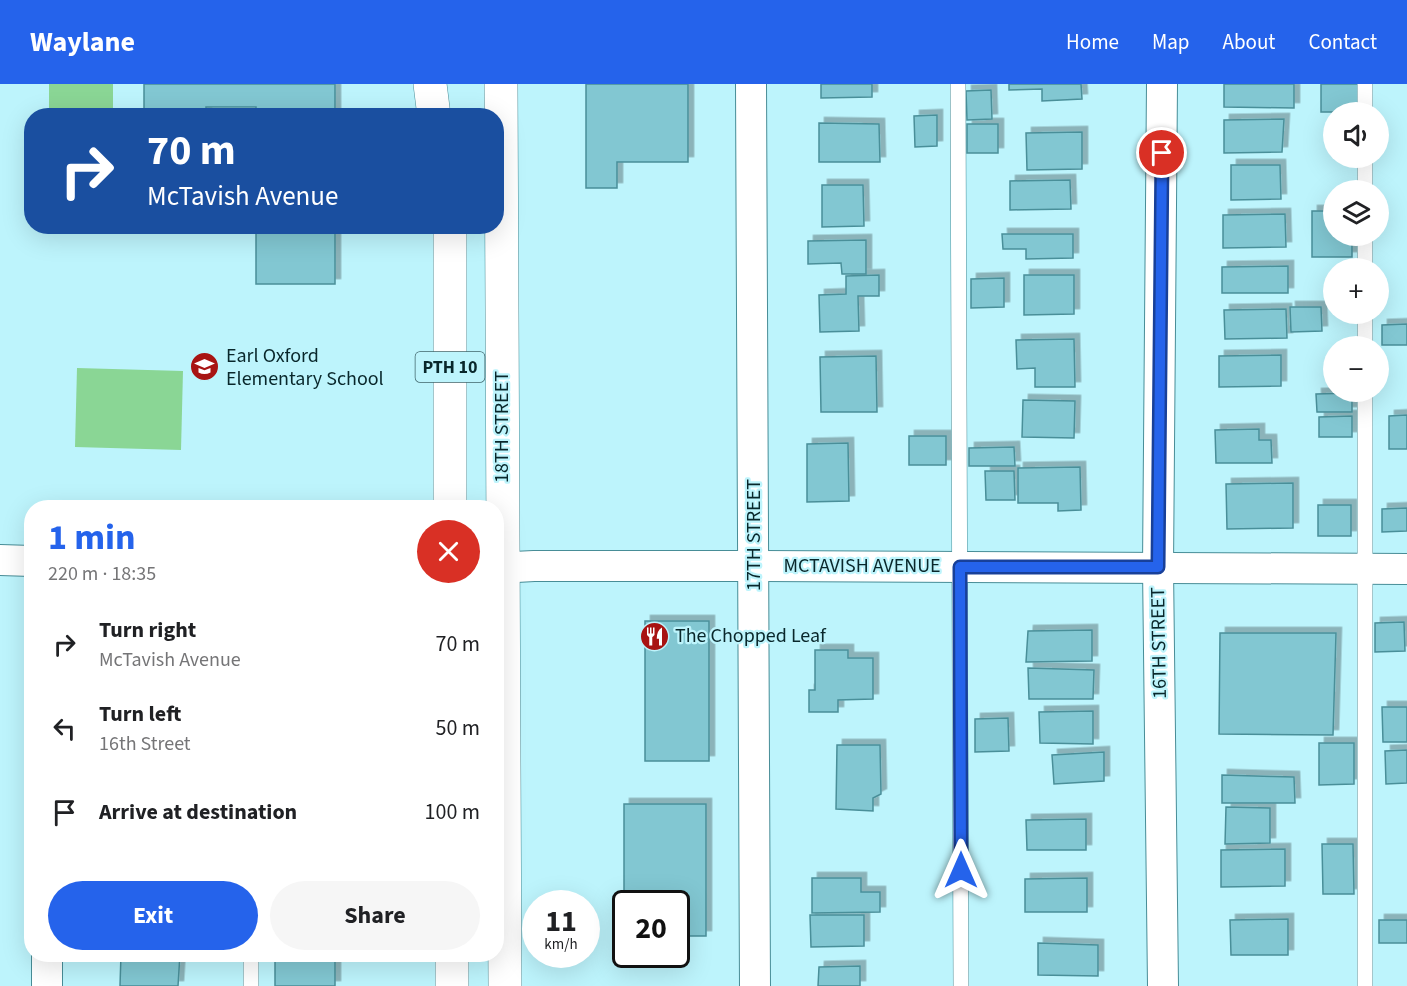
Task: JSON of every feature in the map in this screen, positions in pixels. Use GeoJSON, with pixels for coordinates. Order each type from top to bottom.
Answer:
{"type":"FeatureCollection","features":[{"type":"Feature","properties":{"kind":"main road"},"geometry":{"type":"LineString","coordinates":[[430,84],[433,108]]}},
{"type":"Feature","properties":{"kind":"main road"},"geometry":{"type":"LineString","coordinates":[[450,84],[450,108]]}},
{"type":"Feature","properties":{"kind":"main road","name":"18TH STREET"},"geometry":{"type":"LineString","coordinates":[[501,84],[501,108]]}},
{"type":"Feature","properties":{"kind":"main road"},"geometry":{"type":"LineString","coordinates":[[504,154],[519,84]]}},
{"type":"Feature","properties":{"kind":"main road","name":"PTH 10"},"geometry":{"type":"LineString","coordinates":[[450,234],[450,500]]}},
{"type":"Feature","properties":{"kind":"main road","name":"18TH STREET"},"geometry":{"type":"LineString","coordinates":[[500,500],[501,234]]}},
{"type":"Feature","properties":{"kind":"main road","name":"18TH STREET"},"geometry":{"type":"LineString","coordinates":[[504,902],[505,986]]}},
{"type":"Feature","properties":{"kind":"main road"},"geometry":{"type":"LineString","coordinates":[[452,962],[452,986]]}},
{"type":"Feature","properties":{"kind":"street","name":"17TH STREET"},"geometry":{"type":"LineString","coordinates":[[751,84],[755,986]]}},
{"type":"Feature","properties":{"kind":"street","name":"16TH STREET"},"geometry":{"type":"LineString","coordinates":[[1162,84],[1158,567],[1162,986]]}},
{"type":"Feature","properties":{"kind":"street"},"geometry":{"type":"LineString","coordinates":[[0,560],[24,561]]}},
{"type":"Feature","properties":{"kind":"street","name":"MCTAVISH AVENUE"},"geometry":{"type":"LineString","coordinates":[[504,568],[754,566],[1407,569]]}},
{"type":"Feature","properties":{"kind":"street"},"geometry":{"type":"LineString","coordinates":[[47,962],[47,986]]}},
{"type":"Feature","properties":{"kind":"lane"},"geometry":{"type":"LineString","coordinates":[[958,84],[961,986]]}},
{"type":"Feature","properties":{"kind":"lane"},"geometry":{"type":"LineString","coordinates":[[1365,84],[1365,102]]}},
{"type":"Feature","properties":{"kind":"lane"},"geometry":{"type":"LineString","coordinates":[[1365,402],[1365,986]]}},
{"type":"Feature","properties":{"kind":"lane"},"geometry":{"type":"LineString","coordinates":[[251,962],[251,986]]}},
{"type":"Feature","properties":{"kind":"green space"},"geometry":{"type":"Polygon","coordinates":[[[49,84],[113,84],[113,108],[49,108],[49,84]]]}},
{"type":"Feature","properties":{"kind":"green space"},"geometry":{"type":"Polygon","coordinates":[[[77,368],[183,371],[181,450],[75,447],[77,368]]]}},
{"type":"Feature","properties":{"kind":"building"},"geometry":{"type":"Polygon","coordinates":[[[144,84],[335,84],[335,108],[144,108],[144,84]]]}},
{"type":"Feature","properties":{"kind":"building"},"geometry":{"type":"Polygon","coordinates":[[[586,84],[688,84],[688,162],[617,162],[617,188],[586,188],[586,84]]]}},
{"type":"Feature","properties":{"kind":"building"},"geometry":{"type":"Polygon","coordinates":[[[821,84],[872,84],[872,97],[821,98],[821,84]]]}},
{"type":"Feature","properties":{"kind":"building"},"geometry":{"type":"Polygon","coordinates":[[[1009,84],[1081,84],[1082,99],[1042,101],[1042,89],[1009,90],[1009,84]]]}},
{"type":"Feature","properties":{"kind":"building"},"geometry":{"type":"Polygon","coordinates":[[[1224,84],[1294,84],[1294,108],[1224,107],[1224,84]]]}},
{"type":"Feature","properties":{"kind":"building"},"geometry":{"type":"Polygon","coordinates":[[[1321,84],[1358,84],[1358,102],[1323,102],[1323,112],[1321,112],[1321,84]]]}},
{"type":"Feature","properties":{"kind":"building"},"geometry":{"type":"Polygon","coordinates":[[[991,90],[992,119],[967,120],[966,91],[991,90]]]}},
{"type":"Feature","properties":{"kind":"building"},"geometry":{"type":"Polygon","coordinates":[[[937,115],[937,146],[915,147],[914,116],[937,115]]]}},
{"type":"Feature","properties":{"kind":"building"},"geometry":{"type":"Polygon","coordinates":[[[1284,119],[1282,152],[1224,153],[1224,120],[1284,119]]]}},
{"type":"Feature","properties":{"kind":"building"},"geometry":{"type":"Polygon","coordinates":[[[819,123],[879,124],[880,162],[819,162],[819,123]]]}},
{"type":"Feature","properties":{"kind":"building"},"geometry":{"type":"Polygon","coordinates":[[[967,124],[998,124],[998,153],[967,153],[967,124]]]}},
{"type":"Feature","properties":{"kind":"building"},"geometry":{"type":"Polygon","coordinates":[[[1082,132],[1082,169],[1027,170],[1026,133],[1082,132]]]}},
{"type":"Feature","properties":{"kind":"building"},"geometry":{"type":"Polygon","coordinates":[[[1231,165],[1280,165],[1281,199],[1231,200],[1231,165]]]}},
{"type":"Feature","properties":{"kind":"building"},"geometry":{"type":"Polygon","coordinates":[[[1070,180],[1071,209],[1010,210],[1010,181],[1070,180]]]}},
{"type":"Feature","properties":{"kind":"building"},"geometry":{"type":"Polygon","coordinates":[[[822,185],[863,185],[864,226],[822,227],[822,185]]]}},
{"type":"Feature","properties":{"kind":"building"},"geometry":{"type":"Polygon","coordinates":[[[1312,211],[1323,211],[1323,246],[1352,246],[1352,257],[1312,257],[1312,211]]]}},
{"type":"Feature","properties":{"kind":"building"},"geometry":{"type":"Polygon","coordinates":[[[1285,214],[1286,247],[1223,248],[1223,215],[1285,214]]]}},
{"type":"Feature","properties":{"kind":"building"},"geometry":{"type":"Polygon","coordinates":[[[256,234],[335,234],[335,284],[256,284],[256,234]]]}},
{"type":"Feature","properties":{"kind":"building"},"geometry":{"type":"Polygon","coordinates":[[[1002,234],[1073,234],[1073,258],[1026,259],[1026,249],[1003,249],[1002,234]]]}},
{"type":"Feature","properties":{"kind":"building"},"geometry":{"type":"Polygon","coordinates":[[[866,240],[866,274],[842,274],[841,263],[808,264],[808,241],[866,240]]]}},
{"type":"Feature","properties":{"kind":"building"},"geometry":{"type":"Polygon","coordinates":[[[1288,266],[1288,293],[1222,293],[1222,267],[1288,266]]]}},
{"type":"Feature","properties":{"kind":"building"},"geometry":{"type":"Polygon","coordinates":[[[879,275],[879,296],[858,296],[859,331],[820,332],[819,295],[846,294],[846,276],[879,275]]]}},
{"type":"Feature","properties":{"kind":"building"},"geometry":{"type":"Polygon","coordinates":[[[1024,275],[1074,275],[1074,314],[1024,315],[1024,275]]]}},
{"type":"Feature","properties":{"kind":"building"},"geometry":{"type":"Polygon","coordinates":[[[1004,278],[1004,307],[971,308],[971,279],[1004,278]]]}},
{"type":"Feature","properties":{"kind":"building"},"geometry":{"type":"Polygon","coordinates":[[[1290,307],[1321,307],[1322,331],[1291,332],[1290,307]]]}},
{"type":"Feature","properties":{"kind":"building"},"geometry":{"type":"Polygon","coordinates":[[[1286,309],[1287,338],[1225,339],[1224,310],[1286,309]]]}},
{"type":"Feature","properties":{"kind":"building"},"geometry":{"type":"Polygon","coordinates":[[[1407,324],[1407,345],[1389,345],[1389,336],[1382,336],[1382,325],[1407,324]]]}},
{"type":"Feature","properties":{"kind":"building"},"geometry":{"type":"Polygon","coordinates":[[[1074,339],[1075,387],[1035,387],[1035,368],[1017,369],[1016,340],[1074,339]]]}},
{"type":"Feature","properties":{"kind":"building"},"geometry":{"type":"Polygon","coordinates":[[[1281,355],[1281,386],[1219,387],[1219,356],[1281,355]]]}},
{"type":"Feature","properties":{"kind":"building"},"geometry":{"type":"Polygon","coordinates":[[[876,356],[877,412],[821,412],[820,357],[876,356]]]}},
{"type":"Feature","properties":{"kind":"building"},"geometry":{"type":"Polygon","coordinates":[[[1316,394],[1323,394],[1323,402],[1352,402],[1352,412],[1317,412],[1316,394]]]}},
{"type":"Feature","properties":{"kind":"building"},"geometry":{"type":"Polygon","coordinates":[[[1023,400],[1075,401],[1074,438],[1022,437],[1023,400]]]}},
{"type":"Feature","properties":{"kind":"building"},"geometry":{"type":"Polygon","coordinates":[[[1407,415],[1407,449],[1389,449],[1389,416],[1407,415]]]}},
{"type":"Feature","properties":{"kind":"building"},"geometry":{"type":"Polygon","coordinates":[[[1352,416],[1352,437],[1319,437],[1319,417],[1352,416]]]}},
{"type":"Feature","properties":{"kind":"building"},"geometry":{"type":"Polygon","coordinates":[[[1259,429],[1259,440],[1271,440],[1272,463],[1216,463],[1215,430],[1259,429]]]}},
{"type":"Feature","properties":{"kind":"building"},"geometry":{"type":"Polygon","coordinates":[[[909,436],[946,436],[946,465],[909,465],[909,436]]]}},
{"type":"Feature","properties":{"kind":"building"},"geometry":{"type":"Polygon","coordinates":[[[848,443],[849,501],[807,502],[807,444],[848,443]]]}},
{"type":"Feature","properties":{"kind":"building"},"geometry":{"type":"Polygon","coordinates":[[[1014,447],[1015,466],[969,466],[969,448],[1014,447]]]}},
{"type":"Feature","properties":{"kind":"building"},"geometry":{"type":"Polygon","coordinates":[[[1080,467],[1081,510],[1058,511],[1058,503],[1018,503],[1018,468],[1080,467]]]}},
{"type":"Feature","properties":{"kind":"building"},"geometry":{"type":"Polygon","coordinates":[[[985,471],[1014,471],[1015,500],[986,500],[985,471]]]}},
{"type":"Feature","properties":{"kind":"building"},"geometry":{"type":"Polygon","coordinates":[[[1293,483],[1293,528],[1227,529],[1226,484],[1293,483]]]}},
{"type":"Feature","properties":{"kind":"building"},"geometry":{"type":"Polygon","coordinates":[[[1318,505],[1351,505],[1351,536],[1318,536],[1318,505]]]}},
{"type":"Feature","properties":{"kind":"building"},"geometry":{"type":"Polygon","coordinates":[[[1407,508],[1407,531],[1382,532],[1382,509],[1407,508]]]}},
{"type":"Feature","properties":{"kind":"building"},"geometry":{"type":"Polygon","coordinates":[[[645,621],[709,621],[709,761],[645,761],[645,621]]]}},
{"type":"Feature","properties":{"kind":"building"},"geometry":{"type":"Polygon","coordinates":[[[1404,622],[1405,651],[1375,652],[1375,623],[1404,622]]]}},
{"type":"Feature","properties":{"kind":"building"},"geometry":{"type":"Polygon","coordinates":[[[1092,630],[1092,661],[1026,662],[1028,631],[1092,630]]]}},
{"type":"Feature","properties":{"kind":"building"},"geometry":{"type":"Polygon","coordinates":[[[1220,633],[1336,633],[1333,735],[1219,734],[1220,633]]]}},
{"type":"Feature","properties":{"kind":"building"},"geometry":{"type":"Polygon","coordinates":[[[815,650],[848,650],[848,658],[873,658],[873,699],[838,700],[838,712],[809,712],[809,690],[815,690],[815,650]]]}},
{"type":"Feature","properties":{"kind":"building"},"geometry":{"type":"Polygon","coordinates":[[[1028,668],[1094,670],[1093,699],[1029,699],[1028,668]]]}},
{"type":"Feature","properties":{"kind":"building"},"geometry":{"type":"Polygon","coordinates":[[[1382,707],[1407,707],[1407,742],[1383,742],[1382,707]]]}},
{"type":"Feature","properties":{"kind":"building"},"geometry":{"type":"Polygon","coordinates":[[[1093,711],[1093,744],[1040,743],[1039,712],[1093,711]]]}},
{"type":"Feature","properties":{"kind":"building"},"geometry":{"type":"Polygon","coordinates":[[[1008,718],[1009,751],[975,752],[975,719],[1008,718]]]}},
{"type":"Feature","properties":{"kind":"building"},"geometry":{"type":"Polygon","coordinates":[[[1319,743],[1354,743],[1354,784],[1319,785],[1319,743]]]}},
{"type":"Feature","properties":{"kind":"building"},"geometry":{"type":"Polygon","coordinates":[[[837,745],[880,745],[881,794],[873,798],[873,811],[836,809],[837,745]]]}},
{"type":"Feature","properties":{"kind":"building"},"geometry":{"type":"Polygon","coordinates":[[[1407,750],[1407,783],[1386,784],[1385,751],[1407,750]]]}},
{"type":"Feature","properties":{"kind":"building"},"geometry":{"type":"Polygon","coordinates":[[[1104,752],[1104,781],[1054,784],[1052,755],[1104,752]]]}},
{"type":"Feature","properties":{"kind":"building"},"geometry":{"type":"Polygon","coordinates":[[[1222,775],[1294,777],[1295,803],[1222,803],[1222,775]]]}},
{"type":"Feature","properties":{"kind":"building"},"geometry":{"type":"Polygon","coordinates":[[[624,804],[706,804],[706,936],[690,936],[690,890],[624,890],[624,804]]]}},
{"type":"Feature","properties":{"kind":"building"},"geometry":{"type":"Polygon","coordinates":[[[1226,807],[1270,808],[1270,843],[1225,844],[1226,807]]]}},
{"type":"Feature","properties":{"kind":"building"},"geometry":{"type":"Polygon","coordinates":[[[1086,819],[1086,850],[1027,850],[1026,820],[1086,819]]]}},
{"type":"Feature","properties":{"kind":"building"},"geometry":{"type":"Polygon","coordinates":[[[1322,844],[1353,844],[1354,894],[1323,894],[1322,844]]]}},
{"type":"Feature","properties":{"kind":"building"},"geometry":{"type":"Polygon","coordinates":[[[1285,849],[1285,886],[1221,887],[1221,850],[1285,849]]]}},
{"type":"Feature","properties":{"kind":"building"},"geometry":{"type":"Polygon","coordinates":[[[812,878],[861,878],[861,892],[880,892],[880,912],[812,913],[812,878]]]}},
{"type":"Feature","properties":{"kind":"building"},"geometry":{"type":"Polygon","coordinates":[[[1087,878],[1087,912],[1025,912],[1025,879],[1087,878]]]}},
{"type":"Feature","properties":{"kind":"building"},"geometry":{"type":"Polygon","coordinates":[[[810,915],[864,915],[864,946],[811,947],[810,915]]]}},
{"type":"Feature","properties":{"kind":"building"},"geometry":{"type":"Polygon","coordinates":[[[1288,919],[1288,955],[1231,955],[1230,920],[1288,919]]]}},
{"type":"Feature","properties":{"kind":"building"},"geometry":{"type":"Polygon","coordinates":[[[1379,920],[1407,920],[1407,943],[1379,943],[1379,920]]]}},
{"type":"Feature","properties":{"kind":"building"},"geometry":{"type":"Polygon","coordinates":[[[1038,943],[1098,945],[1098,976],[1038,975],[1038,943]]]}},
{"type":"Feature","properties":{"kind":"building"},"geometry":{"type":"Polygon","coordinates":[[[121,962],[180,962],[178,986],[120,986],[121,962]]]}},
{"type":"Feature","properties":{"kind":"building"},"geometry":{"type":"Polygon","coordinates":[[[275,962],[335,962],[335,986],[275,986],[275,962]]]}},
{"type":"Feature","properties":{"kind":"building"},"geometry":{"type":"Polygon","coordinates":[[[860,966],[860,986],[818,986],[819,967],[860,966]]]}},
{"type":"Feature","properties":{"kind":"place","name":"Earl Oxford Elementary School"},"geometry":{"type":"Point","coordinates":[205,367]}},
{"type":"Feature","properties":{"kind":"place","name":"The Chopped Leaf"},"geometry":{"type":"Point","coordinates":[654,636]}},
{"type":"Feature","properties":{"kind":"route"},"geometry":{"type":"LineString","coordinates":[[961,870],[960,567],[1158,567],[1162,153]]}}]}
